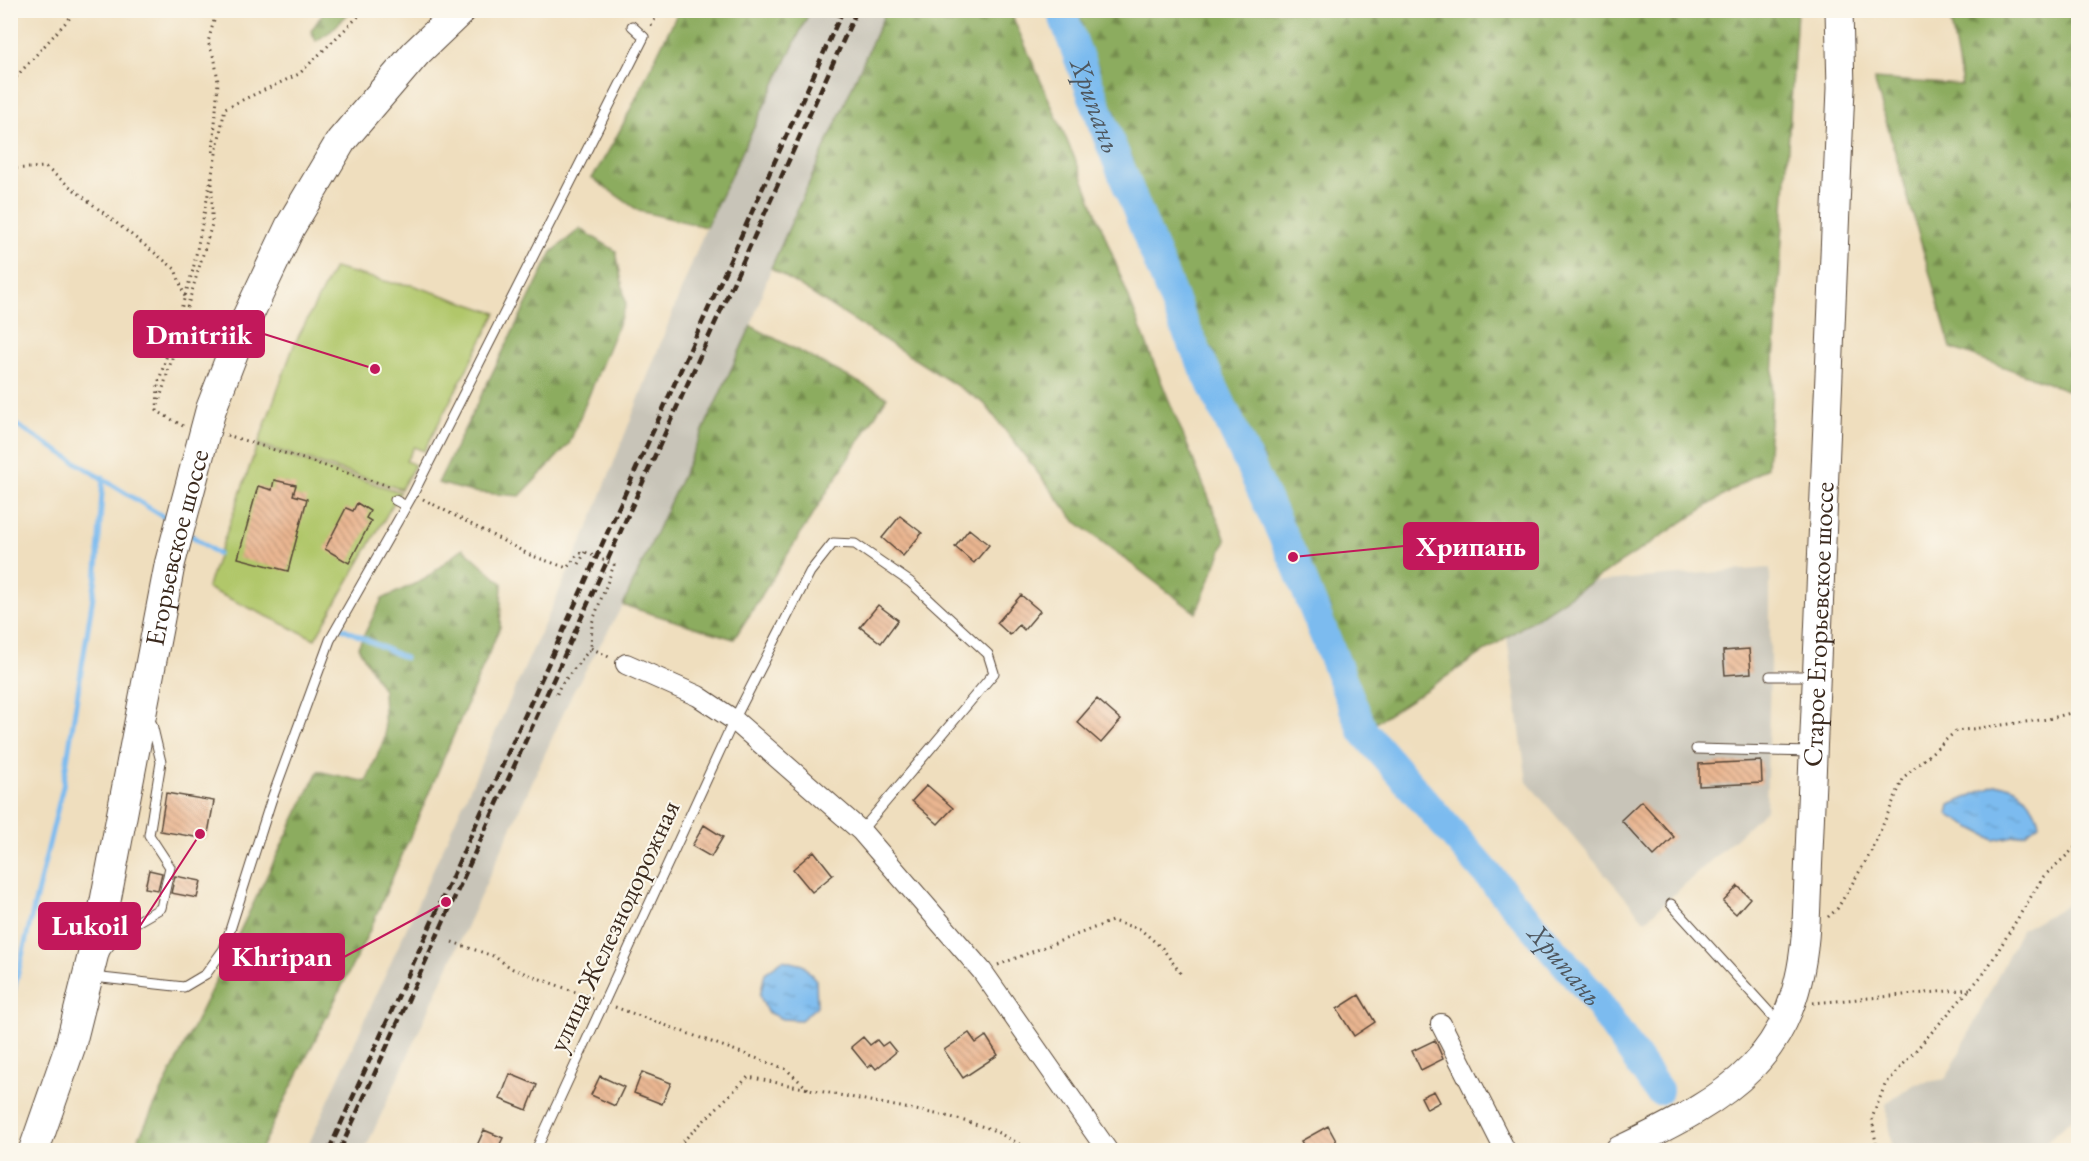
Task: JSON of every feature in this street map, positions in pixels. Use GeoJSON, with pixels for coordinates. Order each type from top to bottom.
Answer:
{"type":"FeatureCollection","features":[{"type":"Feature","properties":{"kind":"main road","name":"Егорьевское шоссе"},"geometry":{"type":"LineString","coordinates":[[87,977],[102,919],[170,563],[211,409],[244,324],[285,237],[341,141],[416,53],[461,10]]}},
{"type":"Feature","properties":{"kind":"main road","name":"Старое Егорьевское шоссе"},"geometry":{"type":"LineString","coordinates":[[1619,1150],[1671,1126],[1729,1090],[1766,1054],[1788,1016],[1806,924],[1841,88],[1839,10]]}},
{"type":"Feature","properties":{"kind":"main road"},"geometry":{"type":"LineString","coordinates":[[33,1150],[70,1047]]}},
{"type":"Feature","properties":{"kind":"street"},"geometry":{"type":"LineString","coordinates":[[626,664],[698,696],[734,720],[861,831],[982,971],[1107,1150]]}},
{"type":"Feature","properties":{"kind":"street"},"geometry":{"type":"LineString","coordinates":[[1441,1024],[1505,1150]]}},
{"type":"Feature","properties":{"kind":"lane"},"geometry":{"type":"LineString","coordinates":[[87,977],[184,987],[206,974],[224,948],[271,801],[330,640],[413,494],[644,37],[632,26]]}},
{"type":"Feature","properties":{"kind":"lane"},"geometry":{"type":"LineString","coordinates":[[395,500],[406,506]]}},
{"type":"Feature","properties":{"kind":"lane","name":"улица Железнодорожная"},"geometry":{"type":"LineString","coordinates":[[536,1150],[734,720],[810,572],[833,543],[855,544],[910,582],[988,654],[994,673],[861,831]]}},
{"type":"Feature","properties":{"kind":"lane"},"geometry":{"type":"LineString","coordinates":[[70,1047],[87,977],[121,931],[161,908],[170,867],[149,835],[161,762],[152,732],[151,656]]}},
{"type":"Feature","properties":{"kind":"lane"},"geometry":{"type":"LineString","coordinates":[[1770,676],[1817,676]]}},
{"type":"Feature","properties":{"kind":"lane"},"geometry":{"type":"LineString","coordinates":[[1696,749],[1814,752]]}},
{"type":"Feature","properties":{"kind":"lane"},"geometry":{"type":"LineString","coordinates":[[1671,904],[1788,1016]]}},
{"type":"Feature","properties":{"kind":"path"},"geometry":{"type":"LineString","coordinates":[[10,77],[16,77],[77,10]]}},
{"type":"Feature","properties":{"kind":"path"},"geometry":{"type":"LineString","coordinates":[[157,411],[213,224],[211,171],[218,90],[215,61],[208,42],[217,10]]}},
{"type":"Feature","properties":{"kind":"path"},"geometry":{"type":"LineString","coordinates":[[157,411],[158,384],[194,270],[211,171],[225,108],[298,74],[365,10]]}},
{"type":"Feature","properties":{"kind":"path"},"geometry":{"type":"LineString","coordinates":[[644,37],[660,10]]}},
{"type":"Feature","properties":{"kind":"path"},"geometry":{"type":"LineString","coordinates":[[10,170],[45,167],[175,269],[185,299]]}},
{"type":"Feature","properties":{"kind":"path"},"geometry":{"type":"LineString","coordinates":[[157,411],[183,426]]}},
{"type":"Feature","properties":{"kind":"path"},"geometry":{"type":"LineString","coordinates":[[225,434],[413,494]]}},
{"type":"Feature","properties":{"kind":"path"},"geometry":{"type":"LineString","coordinates":[[430,502],[530,555],[567,568],[578,554],[585,552],[614,565],[592,623],[591,648],[560,686],[556,696]]}},
{"type":"Feature","properties":{"kind":"path"},"geometry":{"type":"LineString","coordinates":[[579,564],[585,552]]}},
{"type":"Feature","properties":{"kind":"path"},"geometry":{"type":"LineString","coordinates":[[1806,924],[1830,916],[1838,909],[1870,854],[1904,777],[1956,731],[2048,719],[2079,711]]}},
{"type":"Feature","properties":{"kind":"path"},"geometry":{"type":"LineString","coordinates":[[1877,1150],[1872,1118],[1885,1085],[1985,972],[2043,877],[2079,845]]}},
{"type":"Feature","properties":{"kind":"path"},"geometry":{"type":"LineString","coordinates":[[982,971],[1112,921],[1140,929],[1162,948],[1182,975]]}},
{"type":"Feature","properties":{"kind":"path"},"geometry":{"type":"LineString","coordinates":[[452,942],[493,956],[513,969],[786,1068],[809,1089]]}},
{"type":"Feature","properties":{"kind":"path"},"geometry":{"type":"LineString","coordinates":[[1788,1016],[1971,989]]}},
{"type":"Feature","properties":{"kind":"path"},"geometry":{"type":"LineString","coordinates":[[674,1150],[748,1077],[951,1117],[991,1129],[1030,1150]]}},
{"type":"Feature","properties":{"kind":"shaded area"},"geometry":{"type":"Polygon","coordinates":[[[810,11],[886,11],[771,268],[751,326],[623,605],[573,692],[365,1150],[306,1150],[591,521],[706,227],[810,11]]]}},
{"type":"Feature","properties":{"kind":"shaded area"},"geometry":{"type":"Polygon","coordinates":[[[1770,568],[1766,810],[1645,921],[1527,782],[1507,637],[1591,582],[1770,568]]]}},
{"type":"Feature","properties":{"kind":"shaded area"},"geometry":{"type":"Polygon","coordinates":[[[2078,899],[2078,1077],[2076,1080],[2078,1083],[2078,1112],[2043,1145],[2049,1150],[1892,1150],[1886,1104],[1915,1084],[1946,1079],[2021,930],[2078,899]]]}},
{"type":"Feature","properties":{"kind":"green space"},"geometry":{"type":"Polygon","coordinates":[[[325,10],[351,11],[331,31],[316,41],[311,31],[325,10]]]}},
{"type":"Feature","properties":{"kind":"green space"},"geometry":{"type":"Polygon","coordinates":[[[679,11],[810,11],[706,227],[639,211],[592,178],[627,116],[679,11]]]}},
{"type":"Feature","properties":{"kind":"green space"},"geometry":{"type":"Polygon","coordinates":[[[886,11],[1010,11],[1079,168],[1157,371],[1226,540],[1196,613],[1075,521],[984,403],[771,268],[886,11]]]}},
{"type":"Feature","properties":{"kind":"green space"},"geometry":{"type":"Polygon","coordinates":[[[1061,11],[1797,11],[1767,467],[1363,731],[1293,557],[1183,323],[1111,145],[1061,11]]]}},
{"type":"Feature","properties":{"kind":"green space"},"geometry":{"type":"Polygon","coordinates":[[[1949,11],[2078,11],[2078,308],[2076,310],[2078,385],[2073,392],[1951,348],[1874,79],[1962,85],[1949,11]]]}},
{"type":"Feature","properties":{"kind":"green space"},"geometry":{"type":"Polygon","coordinates":[[[580,229],[616,251],[626,305],[569,444],[520,496],[472,492],[438,483],[552,252],[580,229]]]}},
{"type":"Feature","properties":{"kind":"green space"},"geometry":{"type":"Polygon","coordinates":[[[334,268],[392,283],[412,285],[496,313],[424,451],[414,447],[406,461],[415,465],[401,489],[258,444],[294,345],[334,268]]]}},
{"type":"Feature","properties":{"kind":"green space"},"geometry":{"type":"Polygon","coordinates":[[[751,326],[887,397],[734,639],[623,605],[751,326]]]}},
{"type":"Feature","properties":{"kind":"green space"},"geometry":{"type":"Polygon","coordinates":[[[257,446],[400,492],[315,639],[207,588],[257,446]]]}},
{"type":"Feature","properties":{"kind":"green space"},"geometry":{"type":"Polygon","coordinates":[[[463,548],[502,583],[500,627],[370,930],[260,1150],[133,1150],[318,771],[366,782],[385,737],[383,690],[358,647],[382,599],[425,579],[463,548]]]}},
{"type":"Feature","properties":{"kind":"water"},"geometry":{"type":"Polygon","coordinates":[[[1995,785],[2008,785],[2025,796],[2033,807],[2039,824],[2025,834],[1994,840],[1948,814],[1950,805],[1995,785]]]}},
{"type":"Feature","properties":{"kind":"water"},"geometry":{"type":"Polygon","coordinates":[[[783,960],[803,965],[816,980],[817,1006],[801,1020],[782,1019],[767,1012],[760,996],[765,973],[783,960]]]}},
{"type":"Feature","properties":{"kind":"building"},"geometry":{"type":"Polygon","coordinates":[[[274,480],[296,485],[293,495],[307,499],[288,571],[238,558],[258,486],[272,490],[274,480]]]}},
{"type":"Feature","properties":{"kind":"building"},"geometry":{"type":"Polygon","coordinates":[[[357,503],[370,511],[366,518],[371,521],[349,563],[325,549],[346,508],[353,511],[357,503]]]}},
{"type":"Feature","properties":{"kind":"building"},"geometry":{"type":"Polygon","coordinates":[[[900,516],[922,533],[903,556],[882,538],[900,516]]]}},
{"type":"Feature","properties":{"kind":"building"},"geometry":{"type":"Polygon","coordinates":[[[969,529],[989,545],[974,563],[955,547],[969,529]]]}},
{"type":"Feature","properties":{"kind":"building"},"geometry":{"type":"Polygon","coordinates":[[[1021,595],[1040,611],[1024,630],[1019,625],[1010,635],[997,623],[1021,595]]]}},
{"type":"Feature","properties":{"kind":"building"},"geometry":{"type":"Polygon","coordinates":[[[878,605],[898,620],[881,643],[860,627],[878,605]]]}},
{"type":"Feature","properties":{"kind":"building"},"geometry":{"type":"Polygon","coordinates":[[[1749,649],[1751,673],[1725,675],[1723,651],[1749,649]]]}},
{"type":"Feature","properties":{"kind":"building"},"geometry":{"type":"Polygon","coordinates":[[[1097,699],[1121,720],[1101,743],[1077,722],[1097,699]]]}},
{"type":"Feature","properties":{"kind":"building"},"geometry":{"type":"Polygon","coordinates":[[[1761,761],[1762,783],[1699,786],[1699,764],[1761,761]]]}},
{"type":"Feature","properties":{"kind":"building"},"geometry":{"type":"Polygon","coordinates":[[[927,785],[953,808],[938,824],[912,801],[927,785]]]}},
{"type":"Feature","properties":{"kind":"building"},"geometry":{"type":"Polygon","coordinates":[[[166,793],[214,801],[207,839],[160,831],[166,793]]]}},
{"type":"Feature","properties":{"kind":"building"},"geometry":{"type":"Polygon","coordinates":[[[1641,801],[1674,837],[1654,856],[1621,820],[1641,801]]]}},
{"type":"Feature","properties":{"kind":"building"},"geometry":{"type":"Polygon","coordinates":[[[704,825],[723,837],[711,857],[692,846],[704,825]]]}},
{"type":"Feature","properties":{"kind":"building"},"geometry":{"type":"Polygon","coordinates":[[[814,851],[833,875],[812,892],[793,869],[814,851]]]}},
{"type":"Feature","properties":{"kind":"building"},"geometry":{"type":"Polygon","coordinates":[[[149,870],[162,873],[158,890],[145,888],[149,870]]]}},
{"type":"Feature","properties":{"kind":"building"},"geometry":{"type":"Polygon","coordinates":[[[175,876],[201,881],[197,898],[171,893],[175,876]]]}},
{"type":"Feature","properties":{"kind":"building"},"geometry":{"type":"Polygon","coordinates":[[[1738,886],[1750,898],[1736,914],[1723,902],[1738,886]]]}},
{"type":"Feature","properties":{"kind":"building"},"geometry":{"type":"Polygon","coordinates":[[[1359,995],[1375,1022],[1354,1036],[1337,1009],[1359,995]]]}},
{"type":"Feature","properties":{"kind":"building"},"geometry":{"type":"Polygon","coordinates":[[[969,1033],[976,1043],[986,1036],[998,1055],[963,1078],[944,1050],[969,1033]]]}},
{"type":"Feature","properties":{"kind":"building"},"geometry":{"type":"Polygon","coordinates":[[[863,1037],[870,1045],[877,1040],[882,1046],[888,1042],[896,1052],[876,1069],[872,1064],[868,1068],[851,1047],[863,1037]]]}},
{"type":"Feature","properties":{"kind":"building"},"geometry":{"type":"Polygon","coordinates":[[[1435,1040],[1443,1059],[1421,1070],[1412,1051],[1435,1040]]]}},
{"type":"Feature","properties":{"kind":"building"},"geometry":{"type":"Polygon","coordinates":[[[642,1072],[671,1083],[662,1104],[634,1093],[642,1072]]]}},
{"type":"Feature","properties":{"kind":"building"},"geometry":{"type":"Polygon","coordinates":[[[510,1074],[537,1085],[527,1110],[500,1099],[510,1074]]]}},
{"type":"Feature","properties":{"kind":"building"},"geometry":{"type":"Polygon","coordinates":[[[600,1076],[624,1087],[615,1106],[591,1095],[600,1076]]]}},
{"type":"Feature","properties":{"kind":"building"},"geometry":{"type":"Polygon","coordinates":[[[1434,1091],[1440,1102],[1427,1109],[1421,1097],[1434,1091]]]}},
{"type":"Feature","properties":{"kind":"building"},"geometry":{"type":"Polygon","coordinates":[[[1328,1126],[1341,1150],[1306,1150],[1301,1141],[1328,1126]]]}},
{"type":"Feature","properties":{"kind":"building"},"geometry":{"type":"Polygon","coordinates":[[[484,1130],[503,1138],[497,1150],[475,1150],[484,1130]]]}},
{"type":"Feature","properties":{"kind":"waterway","name":"Хрипань"},"geometry":{"type":"LineString","coordinates":[[1061,10],[1111,145],[1183,323],[1293,557],[1363,731],[1590,992],[1658,1090]]}},
{"type":"Feature","properties":{"kind":"waterway"},"geometry":{"type":"LineString","coordinates":[[10,421],[167,519]]}},
{"type":"Feature","properties":{"kind":"waterway"},"geometry":{"type":"LineString","coordinates":[[10,1006],[63,786],[97,571],[103,477]]}},
{"type":"Feature","properties":{"kind":"waterway"},"geometry":{"type":"LineString","coordinates":[[192,536],[218,554]]}},
{"type":"Feature","properties":{"kind":"waterway"},"geometry":{"type":"LineString","coordinates":[[342,628],[405,658]]}},
{"type":"Feature","properties":{"kind":"railway"},"geometry":{"type":"LineString","coordinates":[[329,1150],[843,10]]}},
{"type":"Feature","properties":{"kind":"railway"},"geometry":{"type":"LineString","coordinates":[[340,1150],[857,10]]}},
{"type":"Feature","properties":{"kind":"place","name":"Dmitriik"},"geometry":{"type":"Point","coordinates":[375,369]}},
{"type":"Feature","properties":{"kind":"place","name":"Хрипань"},"geometry":{"type":"Point","coordinates":[1293,557]}},
{"type":"Feature","properties":{"kind":"place","name":"Lukoil"},"geometry":{"type":"Point","coordinates":[200,834]}},
{"type":"Feature","properties":{"kind":"place","name":"Khripan"},"geometry":{"type":"Point","coordinates":[446,902]}}]}
